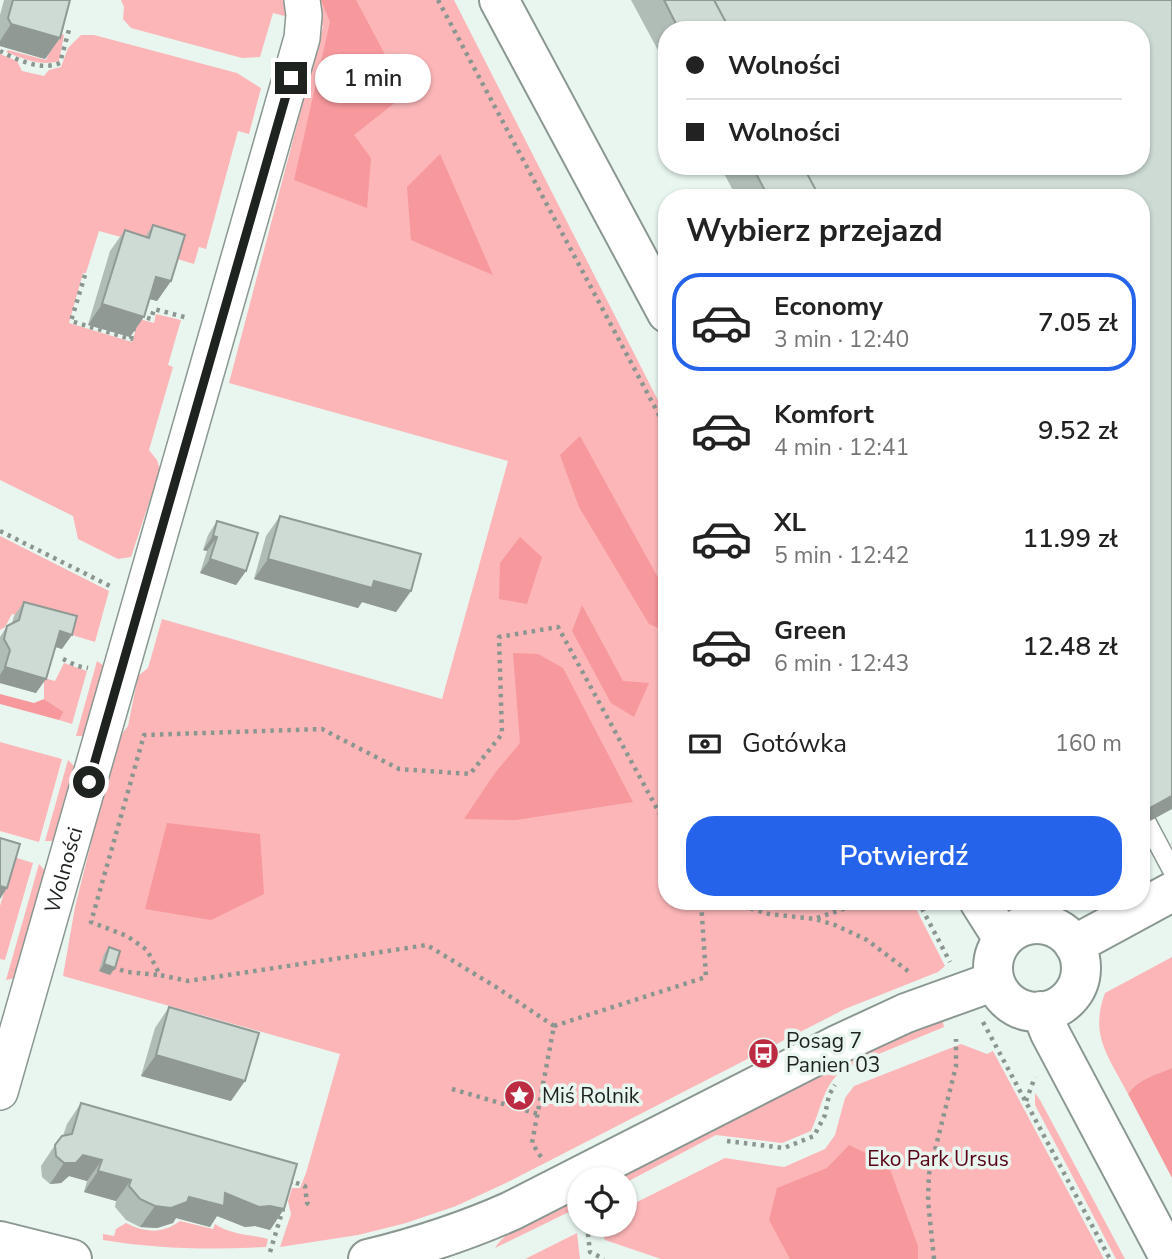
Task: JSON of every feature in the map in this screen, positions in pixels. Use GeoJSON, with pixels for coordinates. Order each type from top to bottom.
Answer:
{"type":"FeatureCollection","features":[{"type":"Feature","properties":{"kind":"street","name":"Wolności"},"geometry":{"type":"LineString","coordinates":[[0,1092],[302,38],[302,0]]}},
{"type":"Feature","properties":{"kind":"street"},"geometry":{"type":"LineString","coordinates":[[499,0],[658,296]]}},
{"type":"Feature","properties":{"kind":"street"},"geometry":{"type":"LineString","coordinates":[[1150,904],[1172,892]]}},
{"type":"Feature","properties":{"kind":"street"},"geometry":{"type":"LineString","coordinates":[[970,910],[1003,939]]}},
{"type":"Feature","properties":{"kind":"street"},"geometry":{"type":"LineString","coordinates":[[1074,945],[1139,910]]}},
{"type":"Feature","properties":{"kind":"street"},"geometry":{"type":"LineString","coordinates":[[1033,924],[1058,929],[1069,937],[1074,945],[1081,961],[1076,989],[1067,1000],[1055,1007],[1041,1011],[1014,1005],[1004,996],[995,981],[994,956],[1003,939],[1021,927],[1033,924]]}},
{"type":"Feature","properties":{"kind":"street"},"geometry":{"type":"LineString","coordinates":[[368,1259],[469,1230],[839,1044],[906,1013],[995,981]]}},
{"type":"Feature","properties":{"kind":"street"},"geometry":{"type":"LineString","coordinates":[[1041,1011],[1050,1033],[1170,1259]]}},
{"type":"Feature","properties":{"kind":"street"},"geometry":{"type":"LineString","coordinates":[[0,1241],[72,1259]]}},
{"type":"Feature","properties":{"kind":"lane"},"geometry":{"type":"LineString","coordinates":[[1150,829],[1172,870]]}},
{"type":"Feature","properties":{"kind":"path"},"geometry":{"type":"LineString","coordinates":[[438,0],[658,413]]}},
{"type":"Feature","properties":{"kind":"path"},"geometry":{"type":"LineString","coordinates":[[0,51],[32,64],[54,66],[60,63],[70,26]]}},
{"type":"Feature","properties":{"kind":"path"},"geometry":{"type":"LineString","coordinates":[[85,275],[71,321],[131,339],[138,315],[151,319],[154,309],[187,318]]}},
{"type":"Feature","properties":{"kind":"path"},"geometry":{"type":"LineString","coordinates":[[0,531],[110,586]]}},
{"type":"Feature","properties":{"kind":"path"},"geometry":{"type":"LineString","coordinates":[[160,975],[146,950],[127,936],[91,922],[144,735],[322,729],[400,769],[470,774],[502,734],[499,637],[558,627],[658,810]]}},
{"type":"Feature","properties":{"kind":"path"},"geometry":{"type":"LineString","coordinates":[[63,659],[88,668]]}},
{"type":"Feature","properties":{"kind":"path"},"geometry":{"type":"LineString","coordinates":[[554,1026],[706,977],[702,910]]}},
{"type":"Feature","properties":{"kind":"path"},"geometry":{"type":"LineString","coordinates":[[756,910],[815,919],[835,925],[867,940],[902,969],[915,976]]}},
{"type":"Feature","properties":{"kind":"path"},"geometry":{"type":"LineString","coordinates":[[815,919],[841,910]]}},
{"type":"Feature","properties":{"kind":"path"},"geometry":{"type":"LineString","coordinates":[[922,910],[951,964]]}},
{"type":"Feature","properties":{"kind":"path"},"geometry":{"type":"LineString","coordinates":[[112,967],[127,972],[188,981],[427,945],[496,986],[554,1026]]}},
{"type":"Feature","properties":{"kind":"path"},"geometry":{"type":"LineString","coordinates":[[980,1016],[1110,1259]]}},
{"type":"Feature","properties":{"kind":"path"},"geometry":{"type":"LineString","coordinates":[[542,1159],[532,1143],[554,1026]]}},
{"type":"Feature","properties":{"kind":"path"},"geometry":{"type":"LineString","coordinates":[[934,1259],[928,1201],[929,1174],[956,1066],[956,1038]]}},
{"type":"Feature","properties":{"kind":"path"},"geometry":{"type":"LineString","coordinates":[[724,1140],[784,1148],[814,1136],[838,1080]]}},
{"type":"Feature","properties":{"kind":"path"},"geometry":{"type":"LineString","coordinates":[[452,1088],[538,1114]]}},
{"type":"Feature","properties":{"kind":"path"},"geometry":{"type":"LineString","coordinates":[[289,1187],[291,1181],[305,1186],[307,1203],[312,1207]]}},
{"type":"Feature","properties":{"kind":"path"},"geometry":{"type":"LineString","coordinates":[[270,1252],[286,1198]]}},
{"type":"Feature","properties":{"kind":"path"},"geometry":{"type":"LineString","coordinates":[[276,1208],[283,1210]]}},
{"type":"Feature","properties":{"kind":"path"},"geometry":{"type":"LineString","coordinates":[[588,1237],[590,1252],[604,1259]]}},
{"type":"Feature","properties":{"kind":"green space"},"geometry":{"type":"Polygon","coordinates":[[[121,0],[454,0],[658,400],[658,910],[917,910],[945,966],[938,972],[845,1009],[456,1206],[406,1223],[358,1235],[280,1247],[291,1214],[288,1201],[292,1188],[300,1188],[306,1173],[340,1054],[63,976],[75,907],[117,740],[128,726],[138,676],[148,668],[162,619],[442,699],[508,461],[229,383],[323,26],[273,13],[260,57],[242,58],[131,28],[123,19],[124,7],[121,0]]]}},
{"type":"Feature","properties":{"kind":"green space"},"geometry":{"type":"Polygon","coordinates":[[[56,31],[64,35],[59,61],[39,62],[6,52],[8,50],[46,60],[56,31]]]}},
{"type":"Feature","properties":{"kind":"green space"},"geometry":{"type":"Polygon","coordinates":[[[81,35],[94,35],[237,73],[261,88],[249,134],[238,131],[206,249],[199,247],[194,264],[174,258],[175,252],[99,231],[86,273],[83,273],[69,323],[132,342],[139,319],[154,323],[156,314],[181,320],[168,365],[173,367],[149,450],[157,460],[160,470],[131,557],[118,559],[78,539],[73,516],[0,480],[0,54],[17,61],[22,71],[44,76],[49,70],[61,67],[68,48],[81,35]]]}},
{"type":"Feature","properties":{"kind":"green space"},"geometry":{"type":"Polygon","coordinates":[[[0,536],[109,591],[95,642],[69,634],[71,629],[12,614],[5,627],[0,630],[0,536]]]}},
{"type":"Feature","properties":{"kind":"green space"},"geometry":{"type":"Polygon","coordinates":[[[97,661],[104,666],[85,736],[76,736],[97,661]]]}},
{"type":"Feature","properties":{"kind":"green space"},"geometry":{"type":"Polygon","coordinates":[[[64,663],[87,671],[72,724],[59,720],[64,712],[44,699],[44,678],[55,681],[64,663]]]}},
{"type":"Feature","properties":{"kind":"green space"},"geometry":{"type":"Polygon","coordinates":[[[0,742],[62,759],[39,842],[0,831],[0,742]]]}},
{"type":"Feature","properties":{"kind":"green space"},"geometry":{"type":"Polygon","coordinates":[[[68,760],[74,766],[53,841],[45,841],[68,760]]]}},
{"type":"Feature","properties":{"kind":"green space"},"geometry":{"type":"Polygon","coordinates":[[[14,857],[33,863],[5,960],[0,959],[0,906],[14,857]]]}},
{"type":"Feature","properties":{"kind":"green space"},"geometry":{"type":"Polygon","coordinates":[[[39,864],[45,871],[16,978],[6,980],[39,864]]]}},
{"type":"Feature","properties":{"kind":"green space"},"geometry":{"type":"Polygon","coordinates":[[[1172,957],[1172,1068],[1142,1081],[1128,1094],[1108,1057],[1100,1034],[1099,1022],[1105,993],[1172,957]]]}},
{"type":"Feature","properties":{"kind":"green space"},"geometry":{"type":"Polygon","coordinates":[[[942,1018],[944,1027],[845,1068],[838,1074],[827,1089],[811,1131],[782,1143],[716,1135],[637,1177],[636,1167],[818,1072],[942,1018]]]}},
{"type":"Feature","properties":{"kind":"green space","name":"Eko Park Ursus"},"geometry":{"type":"Polygon","coordinates":[[[961,1044],[987,1054],[993,1051],[1104,1259],[661,1259],[605,1240],[604,1237],[637,1237],[637,1202],[725,1158],[784,1167],[825,1149],[835,1135],[845,1098],[854,1086],[961,1044]]]}},
{"type":"Feature","properties":{"kind":"green space"},"geometry":{"type":"Polygon","coordinates":[[[1035,1093],[1125,1259],[1116,1259],[1035,1105],[1035,1093]]]}},
{"type":"Feature","properties":{"kind":"green space"},"geometry":{"type":"Polygon","coordinates":[[[567,1202],[567,1213],[495,1248],[510,1233],[567,1202]]]}},
{"type":"Feature","properties":{"kind":"green space"},"geometry":{"type":"Polygon","coordinates":[[[180,1221],[213,1229],[215,1224],[234,1232],[268,1239],[266,1247],[184,1248],[103,1240],[103,1234],[114,1236],[116,1229],[126,1223],[154,1231],[180,1221]]]}},
{"type":"Feature","properties":{"kind":"green space"},"geometry":{"type":"Polygon","coordinates":[[[569,1237],[577,1237],[580,1259],[525,1259],[569,1237]]]}},
{"type":"Feature","properties":{"kind":"shaded area"},"geometry":{"type":"Polygon","coordinates":[[[321,0],[356,0],[406,94],[354,135],[371,158],[367,208],[294,180],[330,22],[321,0]]]}},
{"type":"Feature","properties":{"kind":"shaded area"},"geometry":{"type":"Polygon","coordinates":[[[440,154],[493,275],[411,240],[407,187],[440,154]]]}},
{"type":"Feature","properties":{"kind":"shaded area"},"geometry":{"type":"Polygon","coordinates":[[[580,436],[658,578],[658,628],[649,624],[579,507],[560,455],[580,436]]]}},
{"type":"Feature","properties":{"kind":"shaded area"},"geometry":{"type":"Polygon","coordinates":[[[520,537],[542,557],[527,604],[499,599],[500,563],[520,537]]]}},
{"type":"Feature","properties":{"kind":"shaded area"},"geometry":{"type":"Polygon","coordinates":[[[582,605],[623,681],[649,683],[634,717],[611,703],[572,631],[582,605]]]}},
{"type":"Feature","properties":{"kind":"shaded area"},"geometry":{"type":"Polygon","coordinates":[[[513,653],[538,654],[563,668],[633,802],[516,820],[464,819],[495,773],[520,743],[513,653]]]}},
{"type":"Feature","properties":{"kind":"shaded area"},"geometry":{"type":"Polygon","coordinates":[[[0,694],[34,703],[44,699],[64,712],[59,720],[0,704],[0,694]]]}},
{"type":"Feature","properties":{"kind":"shaded area"},"geometry":{"type":"Polygon","coordinates":[[[167,823],[260,834],[264,894],[211,920],[145,909],[167,823]]]}},
{"type":"Feature","properties":{"kind":"shaded area"},"geometry":{"type":"Polygon","coordinates":[[[1172,1068],[1172,1178],[1128,1094],[1142,1081],[1172,1068]]]}},
{"type":"Feature","properties":{"kind":"shaded area"},"geometry":{"type":"Polygon","coordinates":[[[849,1145],[888,1164],[918,1246],[918,1259],[790,1259],[769,1220],[777,1188],[827,1168],[849,1145]]]}},
{"type":"Feature","properties":{"kind":"building"},"geometry":{"type":"Polygon","coordinates":[[[13,0],[70,0],[60,38],[11,24],[8,18],[13,0]]]}},
{"type":"Feature","properties":{"kind":"building"},"geometry":{"type":"Polygon","coordinates":[[[664,0],[714,0],[725,21],[674,21],[664,0]]]}},
{"type":"Feature","properties":{"kind":"building"},"geometry":{"type":"Polygon","coordinates":[[[714,0],[1172,0],[1172,796],[1150,808],[1150,189],[815,189],[808,175],[1150,175],[1150,21],[725,21],[714,0]]]}},
{"type":"Feature","properties":{"kind":"building"},"geometry":{"type":"Polygon","coordinates":[[[757,175],[808,175],[815,189],[764,189],[757,175]]]}},
{"type":"Feature","properties":{"kind":"building"},"geometry":{"type":"Polygon","coordinates":[[[153,225],[185,235],[171,281],[156,277],[144,317],[102,304],[125,230],[149,238],[153,225]]]}},
{"type":"Feature","properties":{"kind":"building"},"geometry":{"type":"Polygon","coordinates":[[[280,516],[421,554],[411,591],[374,581],[372,588],[268,559],[280,516]]]}},
{"type":"Feature","properties":{"kind":"building"},"geometry":{"type":"Polygon","coordinates":[[[217,521],[258,533],[246,571],[210,559],[217,537],[213,536],[217,521]]]}},
{"type":"Feature","properties":{"kind":"building"},"geometry":{"type":"Polygon","coordinates":[[[24,602],[77,616],[72,635],[60,631],[46,679],[5,667],[10,650],[4,639],[7,626],[19,620],[24,602]]]}},
{"type":"Feature","properties":{"kind":"building"},"geometry":{"type":"Polygon","coordinates":[[[0,838],[20,844],[7,888],[0,886],[0,838]]]}},
{"type":"Feature","properties":{"kind":"building"},"geometry":{"type":"Polygon","coordinates":[[[109,947],[120,951],[115,968],[104,964],[109,947]]]}},
{"type":"Feature","properties":{"kind":"building"},"geometry":{"type":"Polygon","coordinates":[[[169,1007],[259,1033],[245,1081],[156,1055],[169,1007]]]}},
{"type":"Feature","properties":{"kind":"building"},"geometry":{"type":"Polygon","coordinates":[[[81,1103],[297,1164],[284,1209],[259,1207],[225,1193],[224,1206],[189,1197],[187,1202],[171,1208],[155,1206],[140,1199],[129,1186],[131,1180],[98,1171],[102,1160],[83,1155],[76,1163],[64,1163],[56,1156],[55,1145],[62,1136],[72,1134],[81,1103]]]}},
{"type":"Feature","properties":{"kind":"place","name":"Posag 7 Panien 03"},"geometry":{"type":"Point","coordinates":[763,1053]}},
{"type":"Feature","properties":{"kind":"place","name":"Miś Rolnik"},"geometry":{"type":"Point","coordinates":[519,1096]}},
{"type":"Feature","properties":{"kind":"route"},"geometry":{"type":"LineString","coordinates":[[89,782],[291,78]]}}]}
